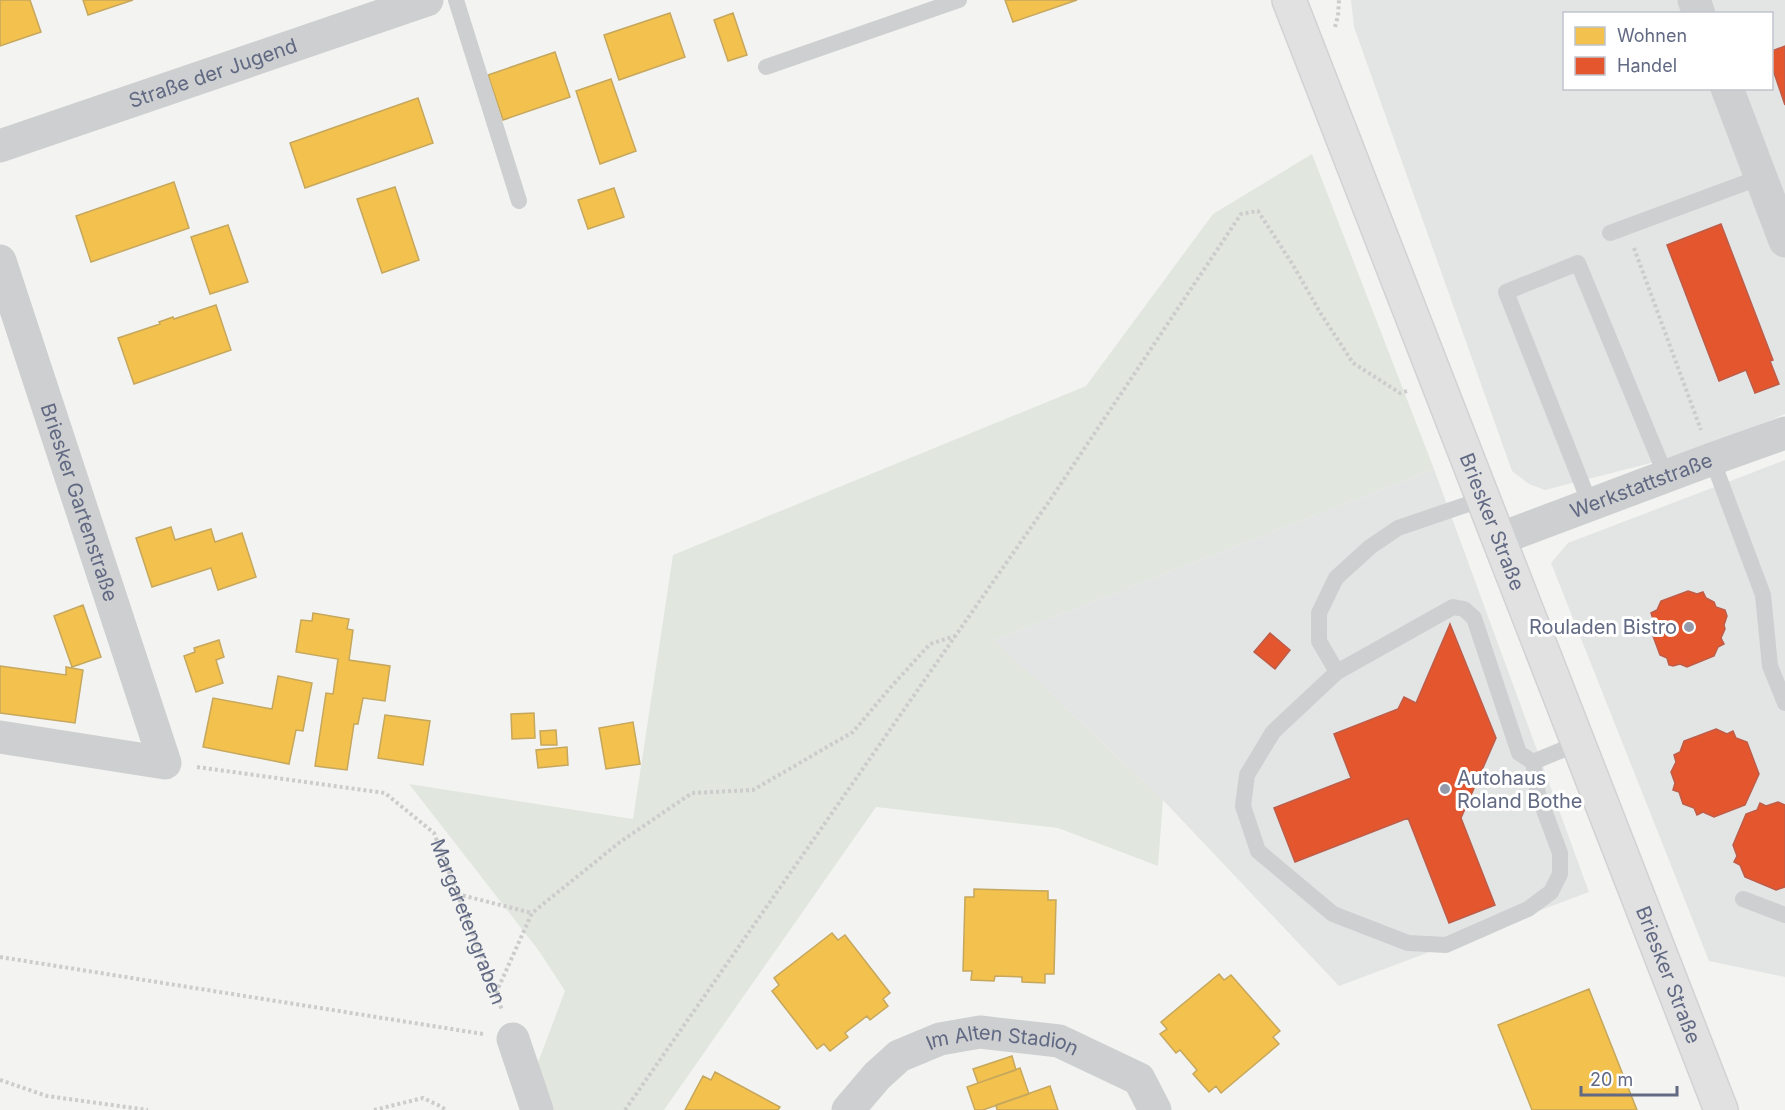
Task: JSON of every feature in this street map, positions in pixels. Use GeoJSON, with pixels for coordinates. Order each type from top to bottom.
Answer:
{"type":"FeatureCollection","features":[{"type":"Feature","properties":{"kind":"main road","name":"Briesker Straße"},"geometry":{"type":"LineString","coordinates":[[1289,0],[1721,1110]]}},
{"type":"Feature","properties":{"kind":"street","name":"Straße der Jugend"},"geometry":{"type":"LineString","coordinates":[[0,146],[426,0]]}},
{"type":"Feature","properties":{"kind":"street"},"geometry":{"type":"LineString","coordinates":[[1728,90],[1785,241]]}},
{"type":"Feature","properties":{"kind":"street","name":"Briesker Gartenstraße"},"geometry":{"type":"LineString","coordinates":[[0,261],[161,752]]}},
{"type":"Feature","properties":{"kind":"street","name":"Werkstattstraße"},"geometry":{"type":"LineString","coordinates":[[1498,539],[1785,434]]}},
{"type":"Feature","properties":{"kind":"street"},"geometry":{"type":"LineString","coordinates":[[0,737],[161,752]]}},
{"type":"Feature","properties":{"kind":"street","name":"Im Alten Stadion"},"geometry":{"type":"LineString","coordinates":[[848,1110],[877,1076],[899,1056],[940,1039],[980,1032],[1059,1041],[1139,1079],[1155,1110]]}},
{"type":"Feature","properties":{"kind":"street"},"geometry":{"type":"LineString","coordinates":[[513,1039],[537,1110]]}},
{"type":"Feature","properties":{"kind":"lane"},"geometry":{"type":"LineString","coordinates":[[456,0],[519,201]]}},
{"type":"Feature","properties":{"kind":"lane"},"geometry":{"type":"LineString","coordinates":[[766,67],[959,0]]}},
{"type":"Feature","properties":{"kind":"lane"},"geometry":{"type":"LineString","coordinates":[[1618,230],[1761,177]]}},
{"type":"Feature","properties":{"kind":"lane"},"geometry":{"type":"LineString","coordinates":[[1590,504],[1506,292],[1578,263],[1666,476]]}},
{"type":"Feature","properties":{"kind":"lane"},"geometry":{"type":"LineString","coordinates":[[1712,459],[1763,595],[1770,666],[1785,703]]}},
{"type":"Feature","properties":{"kind":"lane"},"geometry":{"type":"LineString","coordinates":[[1337,672],[1319,641],[1319,613],[1336,578],[1370,547],[1398,528],[1483,499]]}},
{"type":"Feature","properties":{"kind":"lane"},"geometry":{"type":"LineString","coordinates":[[1453,608],[1464,609],[1474,618],[1519,753],[1533,762],[1538,794],[1560,853],[1560,874],[1551,892],[1528,909],[1446,945],[1408,943],[1333,914],[1258,851],[1243,806],[1247,775],[1273,732],[1337,672],[1453,608]]}},
{"type":"Feature","properties":{"kind":"lane"},"geometry":{"type":"LineString","coordinates":[[1533,762],[1579,743]]}},
{"type":"Feature","properties":{"kind":"lane"},"geometry":{"type":"LineString","coordinates":[[1743,899],[1785,915]]}},
{"type":"Feature","properties":{"kind":"path"},"geometry":{"type":"LineString","coordinates":[[1334,34],[1339,0]]}},
{"type":"Feature","properties":{"kind":"path"},"geometry":{"type":"LineString","coordinates":[[625,1110],[1048,503],[1240,214],[1258,211],[1353,363],[1400,393],[1410,390]]}},
{"type":"Feature","properties":{"kind":"path"},"geometry":{"type":"LineString","coordinates":[[1618,230],[1712,459]]}},
{"type":"Feature","properties":{"kind":"path"},"geometry":{"type":"LineString","coordinates":[[496,993],[532,913],[620,842],[692,793],[753,790],[853,732],[930,644],[956,636]]}},
{"type":"Feature","properties":{"kind":"path","name":"Margaretengraben"},"geometry":{"type":"LineString","coordinates":[[161,752],[385,793],[434,833],[513,1039]]}},
{"type":"Feature","properties":{"kind":"path"},"geometry":{"type":"LineString","coordinates":[[457,894],[532,913]]}},
{"type":"Feature","properties":{"kind":"path"},"geometry":{"type":"LineString","coordinates":[[0,957],[513,1039]]}},
{"type":"Feature","properties":{"kind":"path"},"geometry":{"type":"LineString","coordinates":[[0,1080],[47,1096],[148,1110]]}},
{"type":"Feature","properties":{"kind":"path"},"geometry":{"type":"LineString","coordinates":[[374,1110],[423,1098],[446,1110]]}},
{"type":"Feature","properties":{"kind":"shaded area"},"geometry":{"type":"Polygon","coordinates":[[[1351,0],[1785,0],[1785,414],[1698,451],[1545,490],[1529,484],[1512,471],[1354,27],[1351,0]]]}},
{"type":"Feature","properties":{"kind":"shaded area"},"geometry":{"type":"Polygon","coordinates":[[[1312,154],[1434,469],[994,640],[1163,800],[1158,866],[1058,828],[876,807],[664,1110],[520,1110],[565,991],[539,951],[409,784],[633,819],[673,555],[1086,386],[1213,214],[1312,154]]]}},
{"type":"Feature","properties":{"kind":"shaded area"},"geometry":{"type":"Polygon","coordinates":[[[1785,460],[1785,977],[1709,961],[1551,563],[1568,543],[1785,460]]]}},
{"type":"Feature","properties":{"kind":"shaded area"},"geometry":{"type":"Polygon","coordinates":[[[1434,469],[1589,892],[1339,986],[1163,800],[994,640],[1434,469]]]}},
{"type":"Feature","properties":{"kind":"building: Wohnen"},"geometry":{"type":"Polygon","coordinates":[[[0,0],[30,0],[41,32],[0,46],[0,0]]]}},
{"type":"Feature","properties":{"kind":"building: Wohnen"},"geometry":{"type":"Polygon","coordinates":[[[83,0],[133,0],[88,15],[83,0]]]}},
{"type":"Feature","properties":{"kind":"building: Wohnen"},"geometry":{"type":"Polygon","coordinates":[[[1005,0],[1077,0],[1013,22],[1005,0]]]}},
{"type":"Feature","properties":{"kind":"building: Wohnen"},"geometry":{"type":"Polygon","coordinates":[[[670,13],[685,57],[619,80],[604,35],[670,13]]]}},
{"type":"Feature","properties":{"kind":"building: Wohnen"},"geometry":{"type":"Polygon","coordinates":[[[733,13],[747,55],[728,61],[714,20],[733,13]]]}},
{"type":"Feature","properties":{"kind":"building: Wohnen"},"geometry":{"type":"Polygon","coordinates":[[[555,52],[570,97],[503,120],[488,75],[555,52]]]}},
{"type":"Feature","properties":{"kind":"building: Wohnen"},"geometry":{"type":"Polygon","coordinates":[[[611,79],[636,151],[600,164],[576,91],[611,79]]]}},
{"type":"Feature","properties":{"kind":"building: Wohnen"},"geometry":{"type":"Polygon","coordinates":[[[418,98],[433,143],[305,188],[290,143],[418,98]]]}},
{"type":"Feature","properties":{"kind":"building: Wohnen"},"geometry":{"type":"Polygon","coordinates":[[[174,182],[189,228],[91,262],[76,216],[174,182]]]}},
{"type":"Feature","properties":{"kind":"building: Wohnen"},"geometry":{"type":"Polygon","coordinates":[[[395,187],[419,260],[382,273],[357,199],[395,187]]]}},
{"type":"Feature","properties":{"kind":"building: Wohnen"},"geometry":{"type":"Polygon","coordinates":[[[614,188],[624,217],[588,229],[578,200],[614,188]]]}},
{"type":"Feature","properties":{"kind":"building: Wohnen"},"geometry":{"type":"Polygon","coordinates":[[[228,225],[248,282],[210,294],[191,237],[228,225]]]}},
{"type":"Feature","properties":{"kind":"building: Wohnen"},"geometry":{"type":"Polygon","coordinates":[[[216,305],[231,350],[134,384],[118,338],[160,324],[159,322],[173,317],[174,319],[216,305]]]}},
{"type":"Feature","properties":{"kind":"building: Wohnen"},"geometry":{"type":"Polygon","coordinates":[[[171,527],[175,540],[211,529],[215,542],[242,533],[256,577],[218,590],[211,568],[152,587],[136,538],[171,527]]]}},
{"type":"Feature","properties":{"kind":"building: Wohnen"},"geometry":{"type":"Polygon","coordinates":[[[83,605],[101,657],[72,667],[54,616],[83,605]]]}},
{"type":"Feature","properties":{"kind":"building: Wohnen"},"geometry":{"type":"Polygon","coordinates":[[[313,613],[349,619],[347,629],[353,630],[349,660],[390,666],[385,701],[363,698],[358,724],[354,724],[347,770],[315,766],[326,693],[333,694],[338,659],[296,652],[301,620],[312,621],[313,613]]]}},
{"type":"Feature","properties":{"kind":"building: Wohnen"},"geometry":{"type":"Polygon","coordinates":[[[219,640],[224,657],[216,660],[223,683],[196,692],[184,656],[195,652],[194,648],[219,640]]]}},
{"type":"Feature","properties":{"kind":"building: Wohnen"},"geometry":{"type":"Polygon","coordinates":[[[0,666],[66,675],[66,667],[83,670],[75,723],[0,713],[0,666]]]}},
{"type":"Feature","properties":{"kind":"building: Wohnen"},"geometry":{"type":"Polygon","coordinates":[[[278,676],[312,683],[303,731],[296,730],[289,764],[203,747],[213,698],[272,709],[278,676]]]}},
{"type":"Feature","properties":{"kind":"building: Wohnen"},"geometry":{"type":"Polygon","coordinates":[[[534,713],[535,738],[512,739],[511,714],[534,713]]]}},
{"type":"Feature","properties":{"kind":"building: Wohnen"},"geometry":{"type":"Polygon","coordinates":[[[385,715],[430,721],[423,765],[378,758],[385,715]]]}},
{"type":"Feature","properties":{"kind":"building: Wohnen"},"geometry":{"type":"Polygon","coordinates":[[[633,722],[640,764],[606,769],[599,728],[633,722]]]}},
{"type":"Feature","properties":{"kind":"building: Wohnen"},"geometry":{"type":"Polygon","coordinates":[[[556,730],[557,745],[541,745],[540,731],[556,730]]]}},
{"type":"Feature","properties":{"kind":"building: Wohnen"},"geometry":{"type":"Polygon","coordinates":[[[567,747],[568,765],[538,768],[536,750],[567,747]]]}},
{"type":"Feature","properties":{"kind":"building: Wohnen"},"geometry":{"type":"Polygon","coordinates":[[[974,889],[1048,891],[1048,900],[1056,900],[1054,974],[1045,974],[1045,983],[1022,982],[1022,977],[995,976],[994,981],[971,980],[972,971],[963,971],[965,897],[974,897],[974,889]]]}},
{"type":"Feature","properties":{"kind":"building: Wohnen"},"geometry":{"type":"Polygon","coordinates":[[[832,933],[838,940],[845,935],[890,993],[883,999],[888,1006],[870,1020],[867,1016],[845,1033],[848,1037],[830,1051],[824,1044],[817,1049],[772,991],[779,985],[774,978],[832,933]]]}},
{"type":"Feature","properties":{"kind":"building: Wohnen"},"geometry":{"type":"Polygon","coordinates":[[[1219,974],[1224,980],[1231,975],[1280,1031],[1273,1037],[1279,1044],[1221,1093],[1216,1086],[1209,1092],[1193,1074],[1197,1070],[1180,1050],[1176,1053],[1160,1034],[1167,1029],[1161,1022],[1219,974]]]}},
{"type":"Feature","properties":{"kind":"building: Wohnen"},"geometry":{"type":"Polygon","coordinates":[[[1589,989],[1637,1110],[1532,1110],[1498,1025],[1589,989]]]}},
{"type":"Feature","properties":{"kind":"building: Wohnen"},"geometry":{"type":"Polygon","coordinates":[[[1012,1056],[1016,1070],[978,1083],[973,1069],[1012,1056]]]}},
{"type":"Feature","properties":{"kind":"building: Wohnen"},"geometry":{"type":"Polygon","coordinates":[[[1020,1068],[1029,1094],[983,1110],[975,1110],[967,1087],[1020,1068]]]}},
{"type":"Feature","properties":{"kind":"building: Wohnen"},"geometry":{"type":"Polygon","coordinates":[[[715,1072],[780,1107],[778,1110],[685,1110],[703,1076],[711,1080],[715,1072]]]}},
{"type":"Feature","properties":{"kind":"building: Wohnen"},"geometry":{"type":"Polygon","coordinates":[[[1050,1086],[1058,1110],[997,1110],[996,1105],[1050,1086]]]}},
{"type":"Feature","properties":{"kind":"building: Handel"},"geometry":{"type":"Polygon","coordinates":[[[1785,46],[1785,105],[1773,70],[1773,51],[1785,46]]]}},
{"type":"Feature","properties":{"kind":"building: Handel"},"geometry":{"type":"Polygon","coordinates":[[[1721,224],[1773,360],[1770,361],[1779,384],[1755,393],[1746,370],[1719,381],[1667,245],[1721,224]]]}},
{"type":"Feature","properties":{"kind":"building: Handel"},"geometry":{"type":"Polygon","coordinates":[[[1688,591],[1697,594],[1703,592],[1716,607],[1725,610],[1727,616],[1721,638],[1724,644],[1718,647],[1714,656],[1687,667],[1680,664],[1673,666],[1669,665],[1667,658],[1660,655],[1650,628],[1653,619],[1651,613],[1657,610],[1661,601],[1688,591]]]}},
{"type":"Feature","properties":{"kind":"building: Handel"},"geometry":{"type":"Polygon","coordinates":[[[1450,624],[1496,738],[1461,818],[1495,905],[1449,923],[1408,818],[1295,862],[1274,808],[1351,778],[1334,734],[1398,709],[1404,697],[1416,703],[1450,624]]]}},
{"type":"Feature","properties":{"kind":"building: Handel"},"geometry":{"type":"Polygon","coordinates":[[[1270,633],[1290,650],[1275,669],[1254,652],[1270,633]]]}},
{"type":"Feature","properties":{"kind":"building: Handel"},"geometry":{"type":"Polygon","coordinates":[[[1716,729],[1727,734],[1733,731],[1736,738],[1747,742],[1759,774],[1745,805],[1714,817],[1703,812],[1697,815],[1694,808],[1683,804],[1679,792],[1673,790],[1675,783],[1671,772],[1676,762],[1674,755],[1680,752],[1684,741],[1716,729]]]}},
{"type":"Feature","properties":{"kind":"building: Handel"},"geometry":{"type":"Polygon","coordinates":[[[1778,802],[1785,805],[1785,887],[1776,890],[1745,877],[1740,865],[1734,862],[1737,856],[1733,845],[1746,814],[1757,810],[1760,803],[1766,806],[1778,802]]]}},
{"type":"Feature","properties":{"kind":"place","name":"Rouladen Bistro"},"geometry":{"type":"Point","coordinates":[1689,627]}},
{"type":"Feature","properties":{"kind":"place","name":"Autohaus Roland Bothe"},"geometry":{"type":"Point","coordinates":[1445,789]}}]}
